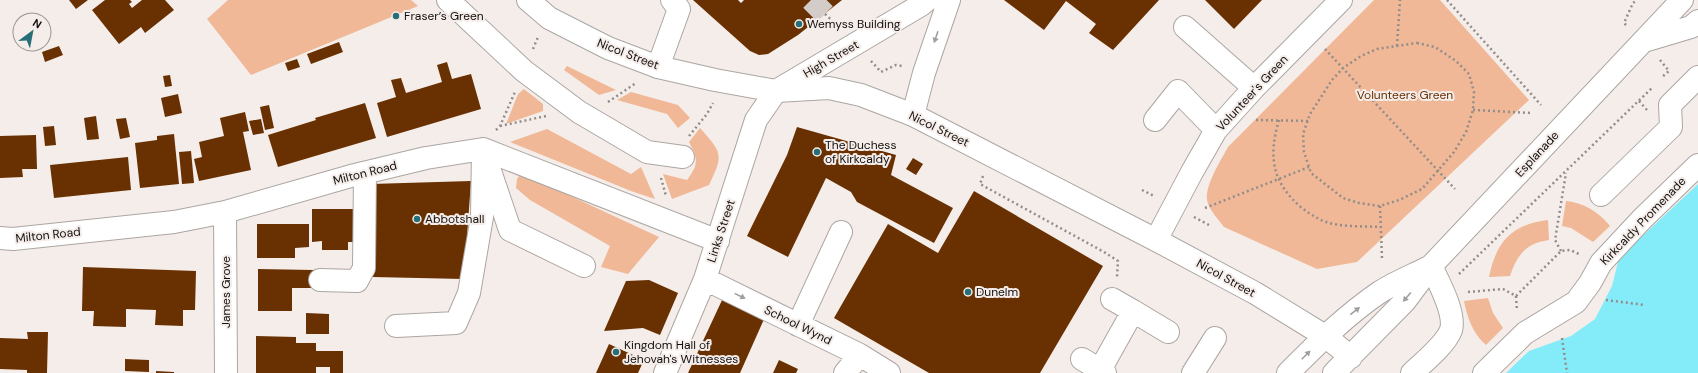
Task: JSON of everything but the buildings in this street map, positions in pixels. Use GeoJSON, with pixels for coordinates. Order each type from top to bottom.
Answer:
{"type":"FeatureCollection","features":[{"type":"Feature","properties":{"kind":"street"},"geometry":{"type":"LineString","coordinates":[[448,0],[524,71],[579,112],[647,152],[679,157]]}},
{"type":"Feature","properties":{"kind":"street","name":"Nicol Street"},"geometry":{"type":"LineString","coordinates":[[528,0],[549,18],[608,48],[658,67],[776,90],[829,88],[862,95],[913,115],[1156,240],[1255,293],[1325,336],[1351,357]]}},
{"type":"Feature","properties":{"kind":"street","name":"High Street"},"geometry":{"type":"LineString","coordinates":[[776,90],[862,40],[926,0]]}},
{"type":"Feature","properties":{"kind":"street"},"geometry":{"type":"LineString","coordinates":[[913,115],[924,73],[949,0]]}},
{"type":"Feature","properties":{"kind":"street","name":"Volunteer's Green"},"geometry":{"type":"LineString","coordinates":[[1156,240],[1216,130],[1254,88],[1341,0]]}},
{"type":"Feature","properties":{"kind":"street"},"geometry":{"type":"LineString","coordinates":[[1643,41],[1695,24],[1675,2]]}},
{"type":"Feature","properties":{"kind":"street","name":"Esplanade"},"geometry":{"type":"LineString","coordinates":[[1334,373],[1405,301],[1431,266],[1643,41],[1675,2]]}},
{"type":"Feature","properties":{"kind":"street"},"geometry":{"type":"LineString","coordinates":[[658,67],[675,4]]}},
{"type":"Feature","properties":{"kind":"street"},"geometry":{"type":"LineString","coordinates":[[1185,27],[1254,88]]}},
{"type":"Feature","properties":{"kind":"street"},"geometry":{"type":"LineString","coordinates":[[1601,195],[1670,127],[1670,105],[1698,77]]}},
{"type":"Feature","properties":{"kind":"street","name":"Links Street"},"geometry":{"type":"LineString","coordinates":[[665,373],[705,279],[756,120],[776,90]]}},
{"type":"Feature","properties":{"kind":"street"},"geometry":{"type":"LineString","coordinates":[[1155,120],[1178,91],[1216,130]]}},
{"type":"Feature","properties":{"kind":"street"},"geometry":{"type":"LineString","coordinates":[[483,149],[718,241]]}},
{"type":"Feature","properties":{"kind":"street"},"geometry":{"type":"LineString","coordinates":[[483,149],[494,186],[510,230],[584,266]]}},
{"type":"Feature","properties":{"kind":"street"},"geometry":{"type":"LineString","coordinates":[[396,326],[456,323],[469,293],[482,217],[483,149]]}},
{"type":"Feature","properties":{"kind":"street","name":"Milton Road"},"geometry":{"type":"LineString","coordinates":[[0,238],[13,239],[174,222],[226,212],[365,173],[426,158],[483,149]]}},
{"type":"Feature","properties":{"kind":"street","name":"Kirkcaldy Promenade"},"geometry":{"type":"LineString","coordinates":[[1484,373],[1525,333],[1576,302],[1590,283],[1601,263],[1642,219],[1698,165]]}},
{"type":"Feature","properties":{"kind":"street"},"geometry":{"type":"LineString","coordinates":[[320,280],[357,281],[364,268],[365,173]]}},
{"type":"Feature","properties":{"kind":"street","name":"James Grove"},"geometry":{"type":"LineString","coordinates":[[226,212],[226,373]]}},
{"type":"Feature","properties":{"kind":"street"},"geometry":{"type":"LineString","coordinates":[[798,325],[841,232]]}},
{"type":"Feature","properties":{"kind":"street"},"geometry":{"type":"LineString","coordinates":[[1412,373],[1445,341],[1451,329],[1452,320],[1443,289],[1431,266]]}},
{"type":"Feature","properties":{"kind":"street","name":"Esplanade"},"geometry":{"type":"LineString","coordinates":[[1288,373],[1325,336],[1381,291],[1431,266]]}},
{"type":"Feature","properties":{"kind":"street","name":"School Wynd"},"geometry":{"type":"LineString","coordinates":[[705,279],[860,355],[889,373]]}},
{"type":"Feature","properties":{"kind":"street"},"geometry":{"type":"LineString","coordinates":[[1112,299],[1168,332]]}},
{"type":"Feature","properties":{"kind":"street"},"geometry":{"type":"LineString","coordinates":[[1096,368],[1133,311]]}},
{"type":"Feature","properties":{"kind":"street"},"geometry":{"type":"LineString","coordinates":[[1193,373],[1214,338]]}},
{"type":"Feature","properties":{"kind":"street"},"geometry":{"type":"LineString","coordinates":[[845,373],[860,355]]}},
{"type":"Feature","properties":{"kind":"path"},"geometry":{"type":"LineString","coordinates":[[1397,46],[1400,0]]}},
{"type":"Feature","properties":{"kind":"path"},"geometry":{"type":"LineString","coordinates":[[1447,0],[1541,105]]}},
{"type":"Feature","properties":{"kind":"path"},"geometry":{"type":"LineString","coordinates":[[1417,43],[1435,47],[1456,61],[1469,74],[1474,92],[1473,110],[1466,132],[1454,152],[1439,171],[1422,188],[1399,200],[1380,206],[1359,203],[1343,198],[1311,173],[1304,152],[1303,134],[1318,100],[1332,80],[1343,68],[1361,56],[1377,50],[1417,43]]}},
{"type":"Feature","properties":{"kind":"path"},"geometry":{"type":"LineString","coordinates":[[1323,47],[1456,189]]}},
{"type":"Feature","properties":{"kind":"path"},"geometry":{"type":"LineString","coordinates":[[602,106],[658,67]]}},
{"type":"Feature","properties":{"kind":"path"},"geometry":{"type":"LineString","coordinates":[[1659,81],[1669,71]]}},
{"type":"Feature","properties":{"kind":"path"},"geometry":{"type":"LineString","coordinates":[[668,222],[669,203],[661,177],[679,157],[726,81]]}},
{"type":"Feature","properties":{"kind":"path"},"geometry":{"type":"LineString","coordinates":[[1443,289],[1654,86]]}},
{"type":"Feature","properties":{"kind":"path"},"geometry":{"type":"LineString","coordinates":[[483,149],[489,137],[500,126],[517,87]]}},
{"type":"Feature","properties":{"kind":"path"},"geometry":{"type":"LineString","coordinates":[[1473,110],[1532,113]]}},
{"type":"Feature","properties":{"kind":"path"},"geometry":{"type":"LineString","coordinates":[[500,126],[549,115]]}},
{"type":"Feature","properties":{"kind":"path"},"geometry":{"type":"LineString","coordinates":[[1250,120],[1308,121]]}},
{"type":"Feature","properties":{"kind":"path"},"geometry":{"type":"LineString","coordinates":[[1279,120],[1274,136],[1273,157],[1277,179],[1294,201],[1309,213],[1328,222],[1346,226],[1380,227]]}},
{"type":"Feature","properties":{"kind":"path"},"geometry":{"type":"LineString","coordinates":[[993,156],[980,184],[1118,261],[1112,299]]}},
{"type":"Feature","properties":{"kind":"path"},"geometry":{"type":"LineString","coordinates":[[1204,208],[1309,167]]}},
{"type":"Feature","properties":{"kind":"path"},"geometry":{"type":"LineString","coordinates":[[1561,251],[1555,240],[1566,172]]}},
{"type":"Feature","properties":{"kind":"path"},"geometry":{"type":"LineString","coordinates":[[1380,206],[1382,258]]}},
{"type":"Feature","properties":{"kind":"path"},"geometry":{"type":"LineString","coordinates":[[1443,289],[1461,292],[1502,289],[1516,296],[1561,251],[1570,250],[1580,255]]}},
{"type":"Feature","properties":{"kind":"path"},"geometry":{"type":"LineString","coordinates":[[1603,300],[1645,305]]}},
{"type":"Feature","properties":{"kind":"path"},"geometry":{"type":"LineString","coordinates":[[1562,338],[1567,373]]}},
{"type":"Feature","properties":{"kind":"green space","name":"Fraser’s Green"},"geometry":{"type":"Polygon","coordinates":[[[228,0],[411,0],[418,6],[251,75],[207,19],[228,0]]]}},
{"type":"Feature","properties":{"kind":"green space","name":"Volunteers Green"},"geometry":{"type":"Polygon","coordinates":[[[1374,0],[1440,0],[1529,100],[1357,262],[1317,269],[1224,227],[1208,204],[1208,187],[1228,147],[1374,0]]]}},
{"type":"Feature","properties":{"kind":"green space"},"geometry":{"type":"Polygon","coordinates":[[[567,66],[616,90],[599,95],[564,70],[567,66]]]}},
{"type":"Feature","properties":{"kind":"green space"},"geometry":{"type":"Polygon","coordinates":[[[524,89],[543,104],[543,111],[506,124],[518,94],[524,89]]]}},
{"type":"Feature","properties":{"kind":"green space"},"geometry":{"type":"Polygon","coordinates":[[[631,92],[678,105],[690,118],[678,128],[667,114],[617,100],[631,92]]]}},
{"type":"Feature","properties":{"kind":"green space"},"geometry":{"type":"Polygon","coordinates":[[[700,128],[713,143],[718,154],[719,160],[714,175],[709,185],[672,199],[663,174],[687,180],[694,170],[696,161],[689,142],[700,128]]]}},
{"type":"Feature","properties":{"kind":"green space"},"geometry":{"type":"Polygon","coordinates":[[[547,129],[631,174],[641,167],[655,199],[631,191],[510,142],[547,129]]]}},
{"type":"Feature","properties":{"kind":"green space"},"geometry":{"type":"Polygon","coordinates":[[[521,173],[659,237],[628,274],[601,267],[610,246],[530,200],[516,188],[517,179],[521,173]]]}},
{"type":"Feature","properties":{"kind":"green space"},"geometry":{"type":"Polygon","coordinates":[[[1566,201],[1591,209],[1601,216],[1610,226],[1593,242],[1571,228],[1562,226],[1566,201]]]}},
{"type":"Feature","properties":{"kind":"green space"},"geometry":{"type":"Polygon","coordinates":[[[1548,220],[1549,240],[1528,247],[1519,256],[1510,276],[1489,277],[1496,254],[1508,237],[1515,231],[1525,226],[1535,222],[1548,220]]]}},
{"type":"Feature","properties":{"kind":"green space"},"geometry":{"type":"Polygon","coordinates":[[[1488,298],[1493,313],[1503,328],[1486,345],[1481,341],[1471,325],[1464,301],[1488,298]]]}},
{"type":"Feature","properties":{"kind":"water"},"geometry":{"type":"Polygon","coordinates":[[[1698,184],[1698,373],[1506,373],[1529,351],[1571,336],[1595,319],[1612,286],[1619,258],[1698,184]]]}},
{"type":"Feature","properties":{"kind":"tunnel"},"geometry":{"type":"LineString","coordinates":[[811,0],[825,14]]}},
{"type":"Feature","properties":{"kind":"place","name":"Fraser’s Green"},"geometry":{"type":"Point","coordinates":[396,16]}},
{"type":"Feature","properties":{"kind":"place","name":"Wemyss Building"},"geometry":{"type":"Point","coordinates":[799,24]}},
{"type":"Feature","properties":{"kind":"place","name":"The Duchess of Kirkcaldy"},"geometry":{"type":"Point","coordinates":[817,152]}},
{"type":"Feature","properties":{"kind":"place","name":"Abbotshall"},"geometry":{"type":"Point","coordinates":[417,219]}},
{"type":"Feature","properties":{"kind":"place","name":"Dunelm"},"geometry":{"type":"Point","coordinates":[968,292]}},
{"type":"Feature","properties":{"kind":"place","name":"Kingdom Hall of Jehovah's Witnesses"},"geometry":{"type":"Point","coordinates":[616,352]}}]}
